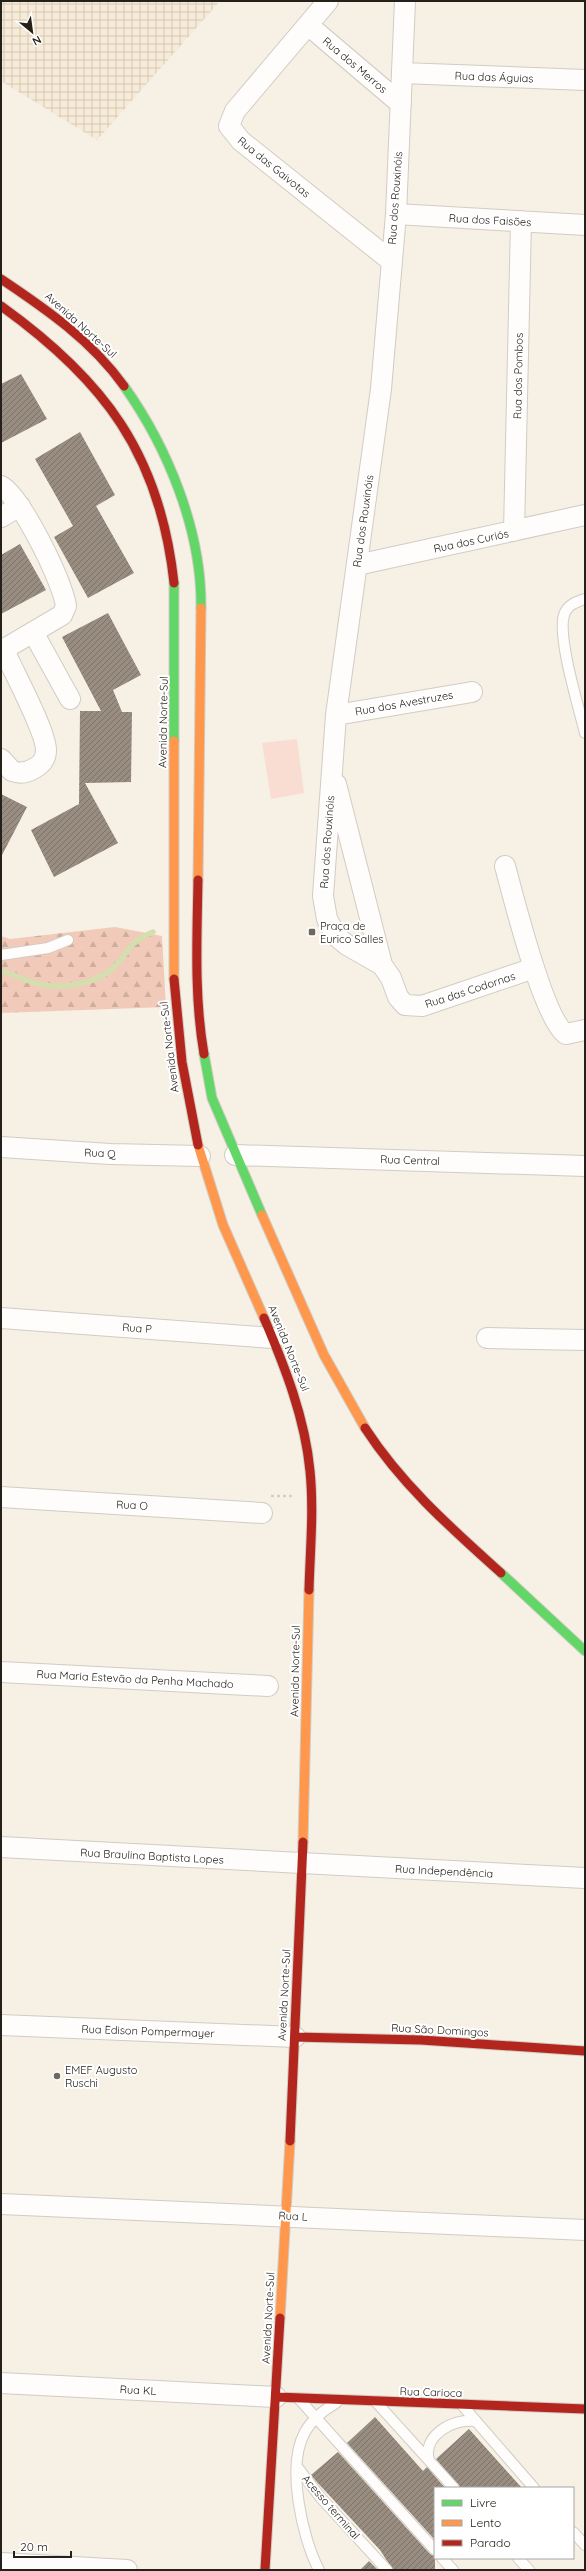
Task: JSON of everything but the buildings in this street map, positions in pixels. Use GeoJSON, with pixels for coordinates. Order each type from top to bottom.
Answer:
{"type":"FeatureCollection","features":[{"type":"Feature","properties":{"kind":"main road","name":"Avenida Norte-Sul"},"geometry":{"type":"LineString","coordinates":[[1,279],[44,307],[97,353],[119,378],[134,397],[161,443],[181,489],[188,516],[198,571],[201,603],[196,922],[200,1030],[212,1098],[235,1155],[324,1355],[353,1410],[385,1458],[424,1504],[585,1650]]}},
{"type":"Feature","properties":{"kind":"main road","name":"Avenida Norte-Sul"},"geometry":{"type":"LineString","coordinates":[[1,306],[37,332],[64,355],[100,392],[118,415],[138,449],[152,480],[171,548],[176,621],[173,908],[175,1009],[182,1077],[200,1156],[224,1228],[288,1372],[303,1424],[310,1475],[311,1496],[302,1864],[286,2215],[265,2570]]}},
{"type":"Feature","properties":{"kind":"main road","name":"Rua São Domingos"},"geometry":{"type":"LineString","coordinates":[[294,2037],[421,2040],[585,2050]]}},
{"type":"Feature","properties":{"kind":"main road","name":"Rua Carioca"},"geometry":{"type":"LineString","coordinates":[[276,2397],[340,2401],[585,2409]]}},
{"type":"Feature","properties":{"kind":"street","name":"Rua das Gaivotas"},"geometry":{"type":"LineString","coordinates":[[328,1],[235,111],[229,126],[240,142],[390,260]]}},
{"type":"Feature","properties":{"kind":"street","name":"Rua dos Rouxinóis"},"geometry":{"type":"LineString","coordinates":[[405,1],[396,214],[390,260],[381,389],[336,715],[323,896],[325,912],[336,936],[347,945],[382,965],[391,978],[398,997],[405,1005]]}},
{"type":"Feature","properties":{"kind":"street","name":"Rua dos Merros"},"geometry":{"type":"LineString","coordinates":[[308,25],[401,104]]}},
{"type":"Feature","properties":{"kind":"street","name":"Rua das Águias"},"geometry":{"type":"LineString","coordinates":[[402,73],[585,80]]}},
{"type":"Feature","properties":{"kind":"street","name":"Rua dos Faisões"},"geometry":{"type":"LineString","coordinates":[[396,214],[585,224]]}},
{"type":"Feature","properties":{"kind":"street","name":"Rua dos Pombos"},"geometry":{"type":"LineString","coordinates":[[514,532],[521,221]]}},
{"type":"Feature","properties":{"kind":"street"},"geometry":{"type":"LineString","coordinates":[[1,486],[20,506],[61,589],[66,606],[62,615],[2,651],[42,732],[46,750],[45,758],[40,765],[27,772],[12,771],[1,759]]}},
{"type":"Feature","properties":{"kind":"street"},"geometry":{"type":"LineString","coordinates":[[1,517],[20,506]]}},
{"type":"Feature","properties":{"kind":"street","name":"Rua dos Curiós"},"geometry":{"type":"LineString","coordinates":[[357,564],[514,532],[585,515]]}},
{"type":"Feature","properties":{"kind":"street"},"geometry":{"type":"LineString","coordinates":[[33,632],[70,699]]}},
{"type":"Feature","properties":{"kind":"street","name":"Rua dos Avestruzes"},"geometry":{"type":"LineString","coordinates":[[336,715],[472,692]]}},
{"type":"Feature","properties":{"kind":"street"},"geometry":{"type":"LineString","coordinates":[[332,769],[382,965]]}},
{"type":"Feature","properties":{"kind":"street"},"geometry":{"type":"LineString","coordinates":[[505,866],[534,968],[554,1018],[562,1032],[566,1034],[585,1030]]}},
{"type":"Feature","properties":{"kind":"street","name":"Rua das Codornas"},"geometry":{"type":"LineString","coordinates":[[405,1005],[422,1006],[534,968]]}},
{"type":"Feature","properties":{"kind":"street","name":"Rua Q"},"geometry":{"type":"LineString","coordinates":[[1,1147],[110,1154],[200,1156]]}},
{"type":"Feature","properties":{"kind":"street","name":"Rua Central"},"geometry":{"type":"LineString","coordinates":[[235,1155],[585,1166]]}},
{"type":"Feature","properties":{"kind":"street","name":"Rua P"},"geometry":{"type":"LineString","coordinates":[[1,1318],[273,1338]]}},
{"type":"Feature","properties":{"kind":"street"},"geometry":{"type":"LineString","coordinates":[[487,1338],[585,1340]]}},
{"type":"Feature","properties":{"kind":"street","name":"Rua O"},"geometry":{"type":"LineString","coordinates":[[1,1497],[262,1512]]}},
{"type":"Feature","properties":{"kind":"street","name":"Rua Maria Estevão da Penha Machado"},"geometry":{"type":"LineString","coordinates":[[1,1672],[268,1686]]}},
{"type":"Feature","properties":{"kind":"street","name":"Rua Braulina Baptista Lopes"},"geometry":{"type":"LineString","coordinates":[[1,1847],[302,1864]]}},
{"type":"Feature","properties":{"kind":"street","name":"Rua Independência"},"geometry":{"type":"LineString","coordinates":[[302,1864],[585,1878]]}},
{"type":"Feature","properties":{"kind":"street","name":"Rua Edison Pompermayer"},"geometry":{"type":"LineString","coordinates":[[1,2025],[294,2037]]}},
{"type":"Feature","properties":{"kind":"street","name":"Rua L"},"geometry":{"type":"LineString","coordinates":[[1,2204],[286,2215],[585,2230]]}},
{"type":"Feature","properties":{"kind":"street","name":"Rua KL"},"geometry":{"type":"LineString","coordinates":[[1,2383],[276,2397]]}},
{"type":"Feature","properties":{"kind":"street"},"geometry":{"type":"LineString","coordinates":[[1,2563],[127,2570]]}},
{"type":"Feature","properties":{"kind":"lane"},"geometry":{"type":"LineString","coordinates":[[585,599],[569,606],[564,614],[563,622],[567,653],[585,733]]}},
{"type":"Feature","properties":{"kind":"lane"},"geometry":{"type":"LineString","coordinates":[[1,955],[48,948],[68,940]]}},
{"type":"Feature","properties":{"kind":"lane"},"geometry":{"type":"LineString","coordinates":[[299,2399],[315,2419],[434,2549]]}},
{"type":"Feature","properties":{"kind":"lane"},"geometry":{"type":"LineString","coordinates":[[298,2468],[300,2445],[305,2431],[315,2419],[340,2401]]}},
{"type":"Feature","properties":{"kind":"lane"},"geometry":{"type":"LineString","coordinates":[[376,2402],[453,2487]]}},
{"type":"Feature","properties":{"kind":"lane"},"geometry":{"type":"LineString","coordinates":[[429,2460],[428,2449],[432,2442],[452,2423],[460,2405],[533,2487]]}},
{"type":"Feature","properties":{"kind":"lane"},"geometry":{"type":"LineString","coordinates":[[452,2423],[461,2420],[474,2421]]}},
{"type":"Feature","properties":{"kind":"lane","name":"Acesso terminal"},"geometry":{"type":"LineString","coordinates":[[298,2468],[300,2517],[305,2538],[319,2570]]}},
{"type":"Feature","properties":{"kind":"lane","name":"Acesso terminal"},"geometry":{"type":"LineString","coordinates":[[298,2468],[321,2498],[387,2570]]}},
{"type":"Feature","properties":{"kind":"lane"},"geometry":{"type":"LineString","coordinates":[[574,2533],[585,2545]]}},
{"type":"Feature","properties":{"kind":"lane"},"geometry":{"type":"LineString","coordinates":[[443,2559],[453,2570]]}},
{"type":"Feature","properties":{"kind":"lane"},"geometry":{"type":"LineString","coordinates":[[519,2559],[529,2570]]}},
{"type":"Feature","properties":{"kind":"path"},"geometry":{"type":"LineString","coordinates":[[262,1512],[263,1496],[311,1496]]}},
{"type":"Feature","properties":{"kind":"shaded area"},"geometry":{"type":"Polygon","coordinates":[[[1,1],[220,1],[97,140],[1,81],[1,1]]]}},
{"type":"Feature","properties":{"kind":"shaded area"},"geometry":{"type":"Polygon","coordinates":[[[297,739],[304,793],[271,799],[262,743],[297,739]]]}},
{"type":"Feature","properties":{"kind":"green space"},"geometry":{"type":"Polygon","coordinates":[[[115,927],[162,936],[166,1007],[1,1013],[1,936],[10,939],[115,927]]]}},
{"type":"Feature","properties":{"kind":"waterway"},"geometry":{"type":"LineString","coordinates":[[1,971],[45,985],[65,986],[87,982],[105,974],[113,968],[137,940],[153,932]]}},
{"type":"Feature","properties":{"kind":"traffic: fast"},"geometry":{"type":"LineString","coordinates":[[124,386],[155,436],[179,491],[189,520],[196,550],[200,579],[201,608]]}},
{"type":"Feature","properties":{"kind":"traffic: fast"},"geometry":{"type":"LineString","coordinates":[[174,583],[174,741]]}},
{"type":"Feature","properties":{"kind":"traffic: fast"},"geometry":{"type":"LineString","coordinates":[[204,1054],[212,1098],[262,1215]]}},
{"type":"Feature","properties":{"kind":"traffic: fast"},"geometry":{"type":"LineString","coordinates":[[501,1573],[585,1651]]}},
{"type":"Feature","properties":{"kind":"traffic: slow"},"geometry":{"type":"LineString","coordinates":[[198,880],[201,608]]}},
{"type":"Feature","properties":{"kind":"traffic: slow"},"geometry":{"type":"LineString","coordinates":[[174,741],[174,979]]}},
{"type":"Feature","properties":{"kind":"traffic: slow"},"geometry":{"type":"LineString","coordinates":[[198,1145],[223,1225],[264,1318]]}},
{"type":"Feature","properties":{"kind":"traffic: slow"},"geometry":{"type":"LineString","coordinates":[[262,1215],[324,1355],[365,1428]]}},
{"type":"Feature","properties":{"kind":"traffic: slow"},"geometry":{"type":"LineString","coordinates":[[303,1842],[309,1590]]}},
{"type":"Feature","properties":{"kind":"traffic: slow"},"geometry":{"type":"LineString","coordinates":[[280,2318],[290,2141]]}},
{"type":"Feature","properties":{"kind":"traffic: jam"},"geometry":{"type":"LineString","coordinates":[[1,279],[35,302],[83,340],[98,355],[124,386]]}},
{"type":"Feature","properties":{"kind":"traffic: jam"},"geometry":{"type":"LineString","coordinates":[[1,306],[70,362],[97,392],[121,424],[140,458],[156,496],[167,537],[174,583]]}},
{"type":"Feature","properties":{"kind":"traffic: jam"},"geometry":{"type":"LineString","coordinates":[[198,880],[197,989],[204,1054]]}},
{"type":"Feature","properties":{"kind":"traffic: jam"},"geometry":{"type":"LineString","coordinates":[[174,979],[182,1062],[198,1145]]}},
{"type":"Feature","properties":{"kind":"traffic: jam"},"geometry":{"type":"LineString","coordinates":[[264,1318],[293,1393],[304,1432],[310,1471],[312,1501],[309,1590]]}},
{"type":"Feature","properties":{"kind":"traffic: jam"},"geometry":{"type":"LineString","coordinates":[[365,1428],[379,1449],[411,1487],[428,1505],[501,1573]]}},
{"type":"Feature","properties":{"kind":"traffic: jam"},"geometry":{"type":"LineString","coordinates":[[290,2141],[303,1842]]}},
{"type":"Feature","properties":{"kind":"traffic: jam"},"geometry":{"type":"LineString","coordinates":[[295,2037],[421,2040],[585,2051]]}},
{"type":"Feature","properties":{"kind":"traffic: jam"},"geometry":{"type":"LineString","coordinates":[[265,2570],[280,2318]]}},
{"type":"Feature","properties":{"kind":"traffic: jam"},"geometry":{"type":"LineString","coordinates":[[276,2397],[585,2409]]}},
{"type":"Feature","properties":{"kind":"place","name":"Praça de Eurico Salles"},"geometry":{"type":"Point","coordinates":[312,932]}},
{"type":"Feature","properties":{"kind":"place","name":"EMEF Augusto Ruschi"},"geometry":{"type":"Point","coordinates":[57,2076]}}]}
